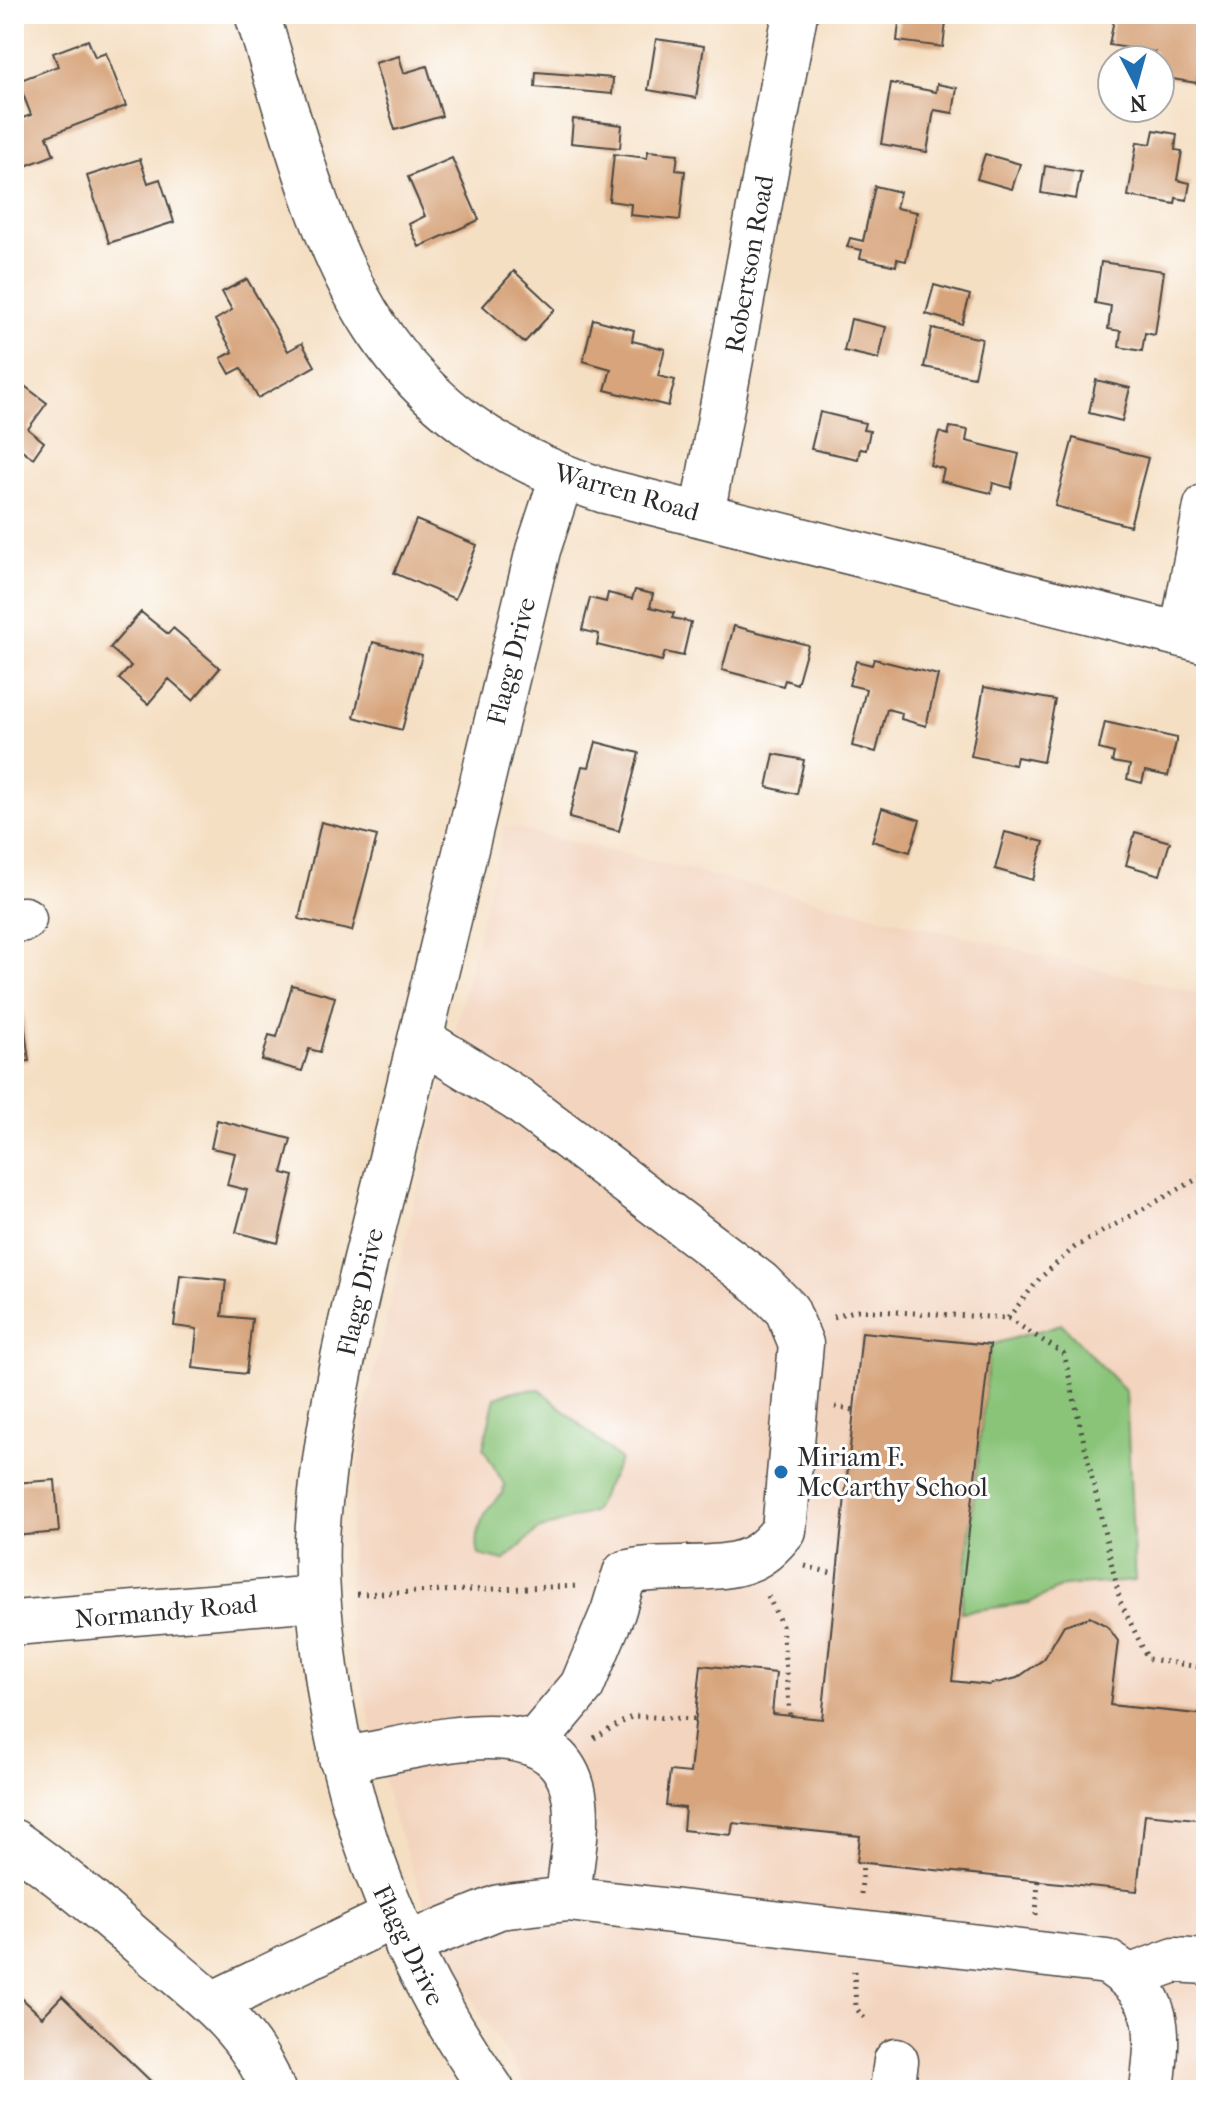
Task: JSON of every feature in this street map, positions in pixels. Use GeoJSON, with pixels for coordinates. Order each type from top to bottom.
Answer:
{"type":"FeatureCollection","features":[{"type":"Feature","properties":{"kind":"street","name":"Warren Road"},"geometry":{"type":"LineString","coordinates":[[257,14],[325,231],[371,323],[400,364],[457,416],[522,459],[562,477],[1194,638]]}},
{"type":"Feature","properties":{"kind":"street","name":"Robertson Road"},"geometry":{"type":"LineString","coordinates":[[702,515],[795,14]]}},
{"type":"Feature","properties":{"kind":"street","name":"Flagg Drive"},"geometry":{"type":"LineString","coordinates":[[492,2090],[451,2029],[399,1931],[365,1846],[341,1759],[323,1479],[335,1405],[420,1039],[538,550],[562,477]]}},
{"type":"Feature","properties":{"kind":"street"},"geometry":{"type":"LineString","coordinates":[[1194,638],[1206,506]]}},
{"type":"Feature","properties":{"kind":"street"},"geometry":{"type":"LineString","coordinates":[[420,1039],[517,1099],[760,1283],[787,1310],[801,1344],[784,1530],[751,1558],[734,1565],[647,1567],[625,1573],[582,1686],[534,1743]]}},
{"type":"Feature","properties":{"kind":"street","name":"Normandy Road"},"geometry":{"type":"LineString","coordinates":[[14,1623],[330,1596]]}},
{"type":"Feature","properties":{"kind":"street"},"geometry":{"type":"LineString","coordinates":[[341,1759],[458,1739],[513,1737],[534,1743],[557,1759],[572,1787],[576,1805],[568,1899]]}},
{"type":"Feature","properties":{"kind":"street"},"geometry":{"type":"LineString","coordinates":[[14,1842],[78,1887],[214,2003],[264,2065],[273,2090]]}},
{"type":"Feature","properties":{"kind":"street"},"geometry":{"type":"LineString","coordinates":[[214,2003],[399,1931],[499,1907],[568,1899],[1107,1962],[1131,1976],[1149,1997],[1157,2025],[1152,2090]]}},
{"type":"Feature","properties":{"kind":"street"},"geometry":{"type":"LineString","coordinates":[[1131,1976],[1175,1960],[1206,1962]]}},
{"type":"Feature","properties":{"kind":"path"},"geometry":{"type":"LineString","coordinates":[[1008,1318],[1040,1278],[1075,1247],[1206,1174]]}},
{"type":"Feature","properties":{"kind":"path"},"geometry":{"type":"LineString","coordinates":[[795,1329],[857,1310],[1008,1318],[1064,1354],[1120,1601],[1148,1659],[1206,1668]]}},
{"type":"Feature","properties":{"kind":"path"},"geometry":{"type":"LineString","coordinates":[[751,1558],[782,1626],[790,1716]]}},
{"type":"Feature","properties":{"kind":"path"},"geometry":{"type":"LineString","coordinates":[[330,1596],[541,1585],[620,1588]]}},
{"type":"Feature","properties":{"kind":"path"},"geometry":{"type":"LineString","coordinates":[[583,1745],[633,1716],[696,1719]]}},
{"type":"Feature","properties":{"kind":"path"},"geometry":{"type":"LineString","coordinates":[[861,1898],[863,1863]]}},
{"type":"Feature","properties":{"kind":"path"},"geometry":{"type":"LineString","coordinates":[[1036,1919],[1038,1880]]}},
{"type":"Feature","properties":{"kind":"path"},"geometry":{"type":"LineString","coordinates":[[854,1969],[856,2008],[865,2019]]}},
{"type":"Feature","properties":{"kind":"shaded area","name":"Miriam F. McCarthy School"},"geometry":{"type":"Polygon","coordinates":[[[504,825],[1206,995],[1206,2090],[530,2090],[478,2010],[424,1902],[390,1807],[348,1625],[350,1529],[364,1414],[504,825]]]}},
{"type":"Feature","properties":{"kind":"green space"},"geometry":{"type":"Polygon","coordinates":[[[1062,1324],[1126,1392],[1135,1581],[1064,1586],[1029,1603],[961,1612],[990,1345],[1062,1324]]]}},
{"type":"Feature","properties":{"kind":"green space"},"geometry":{"type":"Polygon","coordinates":[[[540,1389],[620,1460],[593,1512],[538,1530],[504,1561],[479,1555],[479,1529],[491,1505],[503,1493],[504,1484],[483,1448],[495,1397],[514,1391],[540,1389]]]}},
{"type":"Feature","properties":{"kind":"building"},"geometry":{"type":"Polygon","coordinates":[[[559,14],[604,14],[602,25],[558,18],[559,14]]]}},
{"type":"Feature","properties":{"kind":"building"},"geometry":{"type":"Polygon","coordinates":[[[900,14],[947,14],[943,47],[897,41],[900,14]]]}},
{"type":"Feature","properties":{"kind":"building"},"geometry":{"type":"Polygon","coordinates":[[[1115,14],[1206,14],[1197,83],[1176,80],[1176,44],[1109,44],[1115,14]]]}},
{"type":"Feature","properties":{"kind":"building"},"geometry":{"type":"Polygon","coordinates":[[[656,39],[704,46],[696,98],[648,90],[656,39]]]}},
{"type":"Feature","properties":{"kind":"building"},"geometry":{"type":"Polygon","coordinates":[[[88,40],[95,57],[106,53],[126,106],[47,136],[54,155],[15,170],[14,121],[31,115],[18,81],[58,66],[53,53],[88,40]]]}},
{"type":"Feature","properties":{"kind":"building"},"geometry":{"type":"Polygon","coordinates":[[[399,56],[404,73],[427,66],[442,116],[395,130],[375,63],[399,56]]]}},
{"type":"Feature","properties":{"kind":"building"},"geometry":{"type":"Polygon","coordinates":[[[536,72],[613,78],[612,94],[535,87],[536,72]]]}},
{"type":"Feature","properties":{"kind":"building"},"geometry":{"type":"Polygon","coordinates":[[[891,83],[936,92],[937,84],[957,88],[953,113],[934,110],[927,152],[881,144],[891,83]]]}},
{"type":"Feature","properties":{"kind":"building"},"geometry":{"type":"Polygon","coordinates":[[[573,119],[622,125],[620,148],[571,143],[573,119]]]}},
{"type":"Feature","properties":{"kind":"building"},"geometry":{"type":"Polygon","coordinates":[[[1154,130],[1177,134],[1175,150],[1182,151],[1177,180],[1190,183],[1187,200],[1176,198],[1175,204],[1128,196],[1137,142],[1151,144],[1154,130]]]}},
{"type":"Feature","properties":{"kind":"building"},"geometry":{"type":"Polygon","coordinates":[[[648,151],[678,154],[676,170],[685,171],[680,220],[630,215],[631,204],[609,201],[614,154],[647,158],[648,151]]]}},
{"type":"Feature","properties":{"kind":"building"},"geometry":{"type":"Polygon","coordinates":[[[985,154],[1020,164],[1012,189],[977,179],[985,154]]]}},
{"type":"Feature","properties":{"kind":"building"},"geometry":{"type":"Polygon","coordinates":[[[452,158],[479,220],[419,247],[409,224],[425,216],[408,177],[452,158]]]}},
{"type":"Feature","properties":{"kind":"building"},"geometry":{"type":"Polygon","coordinates":[[[140,159],[148,183],[160,179],[174,222],[109,243],[87,176],[140,159]]]}},
{"type":"Feature","properties":{"kind":"building"},"geometry":{"type":"Polygon","coordinates":[[[1045,166],[1081,172],[1076,199],[1041,193],[1045,166]]]}},
{"type":"Feature","properties":{"kind":"building"},"geometry":{"type":"Polygon","coordinates":[[[875,186],[900,192],[896,208],[917,212],[906,261],[897,259],[896,266],[860,258],[862,250],[847,247],[850,238],[863,241],[875,186]]]}},
{"type":"Feature","properties":{"kind":"building"},"geometry":{"type":"Polygon","coordinates":[[[1101,262],[1164,271],[1155,335],[1145,333],[1142,351],[1119,347],[1121,331],[1108,329],[1111,306],[1095,303],[1101,262]]]}},
{"type":"Feature","properties":{"kind":"building"},"geometry":{"type":"Polygon","coordinates":[[[514,271],[555,309],[524,343],[483,306],[514,271]]]}},
{"type":"Feature","properties":{"kind":"building"},"geometry":{"type":"Polygon","coordinates":[[[247,279],[288,351],[302,343],[315,366],[258,398],[241,368],[230,374],[221,358],[233,352],[215,320],[232,310],[222,292],[247,279]]]}},
{"type":"Feature","properties":{"kind":"building"},"geometry":{"type":"Polygon","coordinates":[[[934,285],[970,295],[962,324],[926,314],[934,285]]]}},
{"type":"Feature","properties":{"kind":"building"},"geometry":{"type":"Polygon","coordinates":[[[593,319],[634,330],[632,341],[665,349],[658,376],[675,380],[668,406],[605,390],[611,369],[583,361],[593,319]]]}},
{"type":"Feature","properties":{"kind":"building"},"geometry":{"type":"Polygon","coordinates":[[[851,319],[886,327],[879,359],[844,351],[851,319]]]}},
{"type":"Feature","properties":{"kind":"building"},"geometry":{"type":"Polygon","coordinates":[[[932,328],[982,339],[974,377],[924,367],[932,328]]]}},
{"type":"Feature","properties":{"kind":"building"},"geometry":{"type":"Polygon","coordinates":[[[14,378],[47,403],[28,429],[44,442],[33,458],[18,447],[14,452],[14,378]]]}},
{"type":"Feature","properties":{"kind":"building"},"geometry":{"type":"Polygon","coordinates":[[[1096,380],[1130,388],[1122,421],[1089,413],[1096,380]]]}},
{"type":"Feature","properties":{"kind":"building"},"geometry":{"type":"Polygon","coordinates":[[[820,412],[865,423],[863,430],[870,431],[866,450],[860,449],[858,459],[811,449],[820,412]]]}},
{"type":"Feature","properties":{"kind":"building"},"geometry":{"type":"Polygon","coordinates":[[[950,427],[968,430],[966,441],[1019,454],[1011,488],[993,483],[991,493],[941,481],[944,469],[930,465],[939,432],[948,435],[950,427]]]}},
{"type":"Feature","properties":{"kind":"building"},"geometry":{"type":"Polygon","coordinates":[[[1073,438],[1148,458],[1130,526],[1055,506],[1073,438]]]}},
{"type":"Feature","properties":{"kind":"building"},"geometry":{"type":"Polygon","coordinates":[[[416,520],[477,545],[455,599],[394,573],[416,520]]]}},
{"type":"Feature","properties":{"kind":"building"},"geometry":{"type":"Polygon","coordinates":[[[635,590],[653,594],[650,607],[674,613],[672,618],[691,622],[683,656],[665,652],[662,661],[597,645],[599,634],[582,630],[590,598],[606,602],[608,593],[632,599],[635,590]]]}},
{"type":"Feature","properties":{"kind":"building"},"geometry":{"type":"Polygon","coordinates":[[[141,612],[168,634],[173,628],[220,668],[193,700],[169,679],[148,704],[119,679],[131,666],[110,648],[141,612]]]}},
{"type":"Feature","properties":{"kind":"building"},"geometry":{"type":"Polygon","coordinates":[[[734,626],[808,645],[797,684],[785,680],[783,686],[722,670],[734,626]]]}},
{"type":"Feature","properties":{"kind":"building"},"geometry":{"type":"Polygon","coordinates":[[[373,642],[422,655],[402,730],[354,717],[373,642]]]}},
{"type":"Feature","properties":{"kind":"building"},"geometry":{"type":"Polygon","coordinates":[[[874,659],[938,675],[926,726],[901,719],[902,713],[887,709],[876,752],[852,746],[866,689],[849,685],[856,661],[872,665],[874,659]]]}},
{"type":"Feature","properties":{"kind":"building"},"geometry":{"type":"Polygon","coordinates":[[[984,687],[1055,700],[1043,762],[1017,757],[1015,765],[971,756],[984,687]]]}},
{"type":"Feature","properties":{"kind":"building"},"geometry":{"type":"Polygon","coordinates":[[[1105,722],[1177,738],[1168,776],[1145,771],[1142,783],[1127,779],[1130,765],[1112,762],[1114,753],[1099,749],[1105,722]]]}},
{"type":"Feature","properties":{"kind":"building"},"geometry":{"type":"Polygon","coordinates":[[[596,742],[639,753],[619,831],[569,818],[582,766],[589,767],[596,742]]]}},
{"type":"Feature","properties":{"kind":"building"},"geometry":{"type":"Polygon","coordinates":[[[774,754],[804,760],[797,794],[767,787],[774,754]]]}},
{"type":"Feature","properties":{"kind":"building"},"geometry":{"type":"Polygon","coordinates":[[[882,808],[920,820],[910,852],[872,841],[882,808]]]}},
{"type":"Feature","properties":{"kind":"building"},"geometry":{"type":"Polygon","coordinates":[[[321,822],[377,836],[352,931],[299,919],[321,822]]]}},
{"type":"Feature","properties":{"kind":"building"},"geometry":{"type":"Polygon","coordinates":[[[1005,832],[1044,842],[1033,880],[995,869],[1005,832]]]}},
{"type":"Feature","properties":{"kind":"building"},"geometry":{"type":"Polygon","coordinates":[[[1135,832],[1170,842],[1160,875],[1126,865],[1135,832]]]}},
{"type":"Feature","properties":{"kind":"building"},"geometry":{"type":"Polygon","coordinates":[[[292,985],[335,997],[320,1052],[309,1049],[302,1071],[262,1060],[269,1035],[277,1037],[292,985]]]}},
{"type":"Feature","properties":{"kind":"building"},"geometry":{"type":"Polygon","coordinates":[[[22,1005],[29,1061],[14,1062],[14,1006],[22,1005]]]}},
{"type":"Feature","properties":{"kind":"building"},"geometry":{"type":"Polygon","coordinates":[[[217,1120],[291,1139],[282,1173],[294,1176],[278,1243],[236,1232],[247,1190],[227,1185],[235,1153],[211,1148],[217,1120]]]}},
{"type":"Feature","properties":{"kind":"building"},"geometry":{"type":"Polygon","coordinates":[[[180,1275],[226,1280],[222,1316],[252,1319],[246,1374],[193,1368],[197,1329],[174,1326],[180,1275]]]}},
{"type":"Feature","properties":{"kind":"building"},"geometry":{"type":"Polygon","coordinates":[[[862,1332],[990,1345],[952,1681],[989,1685],[1017,1678],[1044,1659],[1064,1625],[1090,1617],[1107,1626],[1118,1641],[1110,1705],[1206,1715],[1206,1820],[1145,1814],[1137,1891],[857,1862],[860,1836],[733,1823],[731,1835],[683,1830],[685,1808],[666,1806],[670,1771],[690,1773],[701,1665],[776,1673],[772,1714],[822,1719],[862,1332]]]}},
{"type":"Feature","properties":{"kind":"building"},"geometry":{"type":"Polygon","coordinates":[[[55,1480],[59,1532],[14,1536],[14,1483],[55,1480]]]}},
{"type":"Feature","properties":{"kind":"building"},"geometry":{"type":"Polygon","coordinates":[[[14,1991],[42,2017],[62,1996],[160,2090],[14,2090],[14,1991]]]}},
{"type":"Feature","properties":{"kind":"place","name":"Miriam F. McCarthy School"},"geometry":{"type":"Point","coordinates":[781,1472]}}]}
